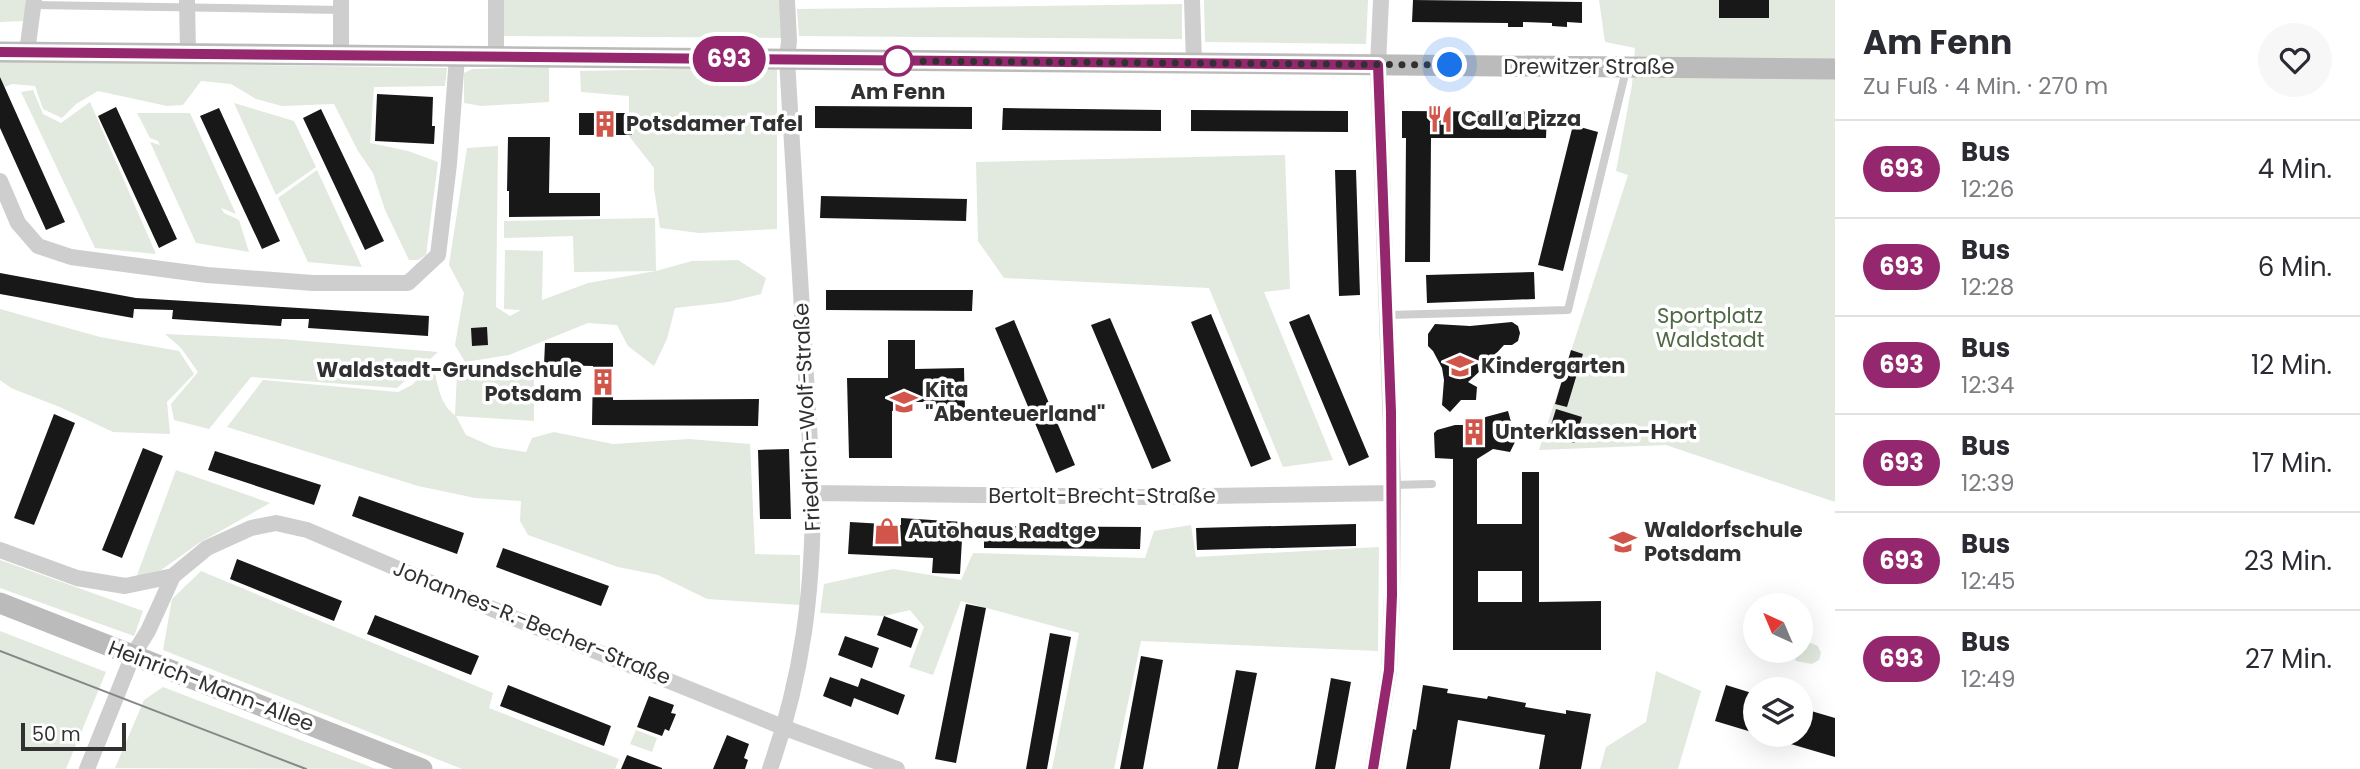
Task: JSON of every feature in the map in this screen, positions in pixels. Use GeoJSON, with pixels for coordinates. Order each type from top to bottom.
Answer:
{"type":"FeatureCollection","features":[{"type":"Feature","properties":{"kind":"street"},"geometry":{"type":"LineString","coordinates":[[496,0],[496,57]]}},
{"type":"Feature","properties":{"kind":"street"},"geometry":{"type":"LineString","coordinates":[[787,0],[787,60]]}},
{"type":"Feature","properties":{"kind":"street"},"geometry":{"type":"LineString","coordinates":[[1192,0],[1194,63]]}},
{"type":"Feature","properties":{"kind":"street"},"geometry":{"type":"LineString","coordinates":[[1373,769],[1389,670],[1392,595],[1393,489],[1378,65],[1381,0]]}},
{"type":"Feature","properties":{"kind":"street"},"geometry":{"type":"LineString","coordinates":[[27,52],[34,2]]}},
{"type":"Feature","properties":{"kind":"street"},"geometry":{"type":"LineString","coordinates":[[187,3],[188,53]]}},
{"type":"Feature","properties":{"kind":"street"},"geometry":{"type":"LineString","coordinates":[[341,5],[341,54]]}},
{"type":"Feature","properties":{"kind":"street","name":"Drewitzer Straße"},"geometry":{"type":"LineString","coordinates":[[0,52],[1835,69]]}},
{"type":"Feature","properties":{"kind":"street"},"geometry":{"type":"LineString","coordinates":[[0,181],[18,223],[38,246],[71,257],[206,275],[313,283],[408,283],[438,255],[450,164],[457,57]]}},
{"type":"Feature","properties":{"kind":"street","name":"Friedrich-Wolf-Straße"},"geometry":{"type":"LineString","coordinates":[[770,769],[785,728],[801,663],[811,575],[813,493],[787,60]]}},
{"type":"Feature","properties":{"kind":"street","name":"Bertolt-Brecht-Straße"},"geometry":{"type":"LineString","coordinates":[[813,493],[1145,497],[1393,489]]}},
{"type":"Feature","properties":{"kind":"street","name":"Johannes-R.-Becher-Straße"},"geometry":{"type":"LineString","coordinates":[[88,769],[133,655],[148,631],[173,576],[206,548],[251,528],[275,523],[307,530],[516,619],[785,728],[897,769]]}},
{"type":"Feature","properties":{"kind":"street","name":"Johannes-R.-Becher-Straße"},"geometry":{"type":"LineString","coordinates":[[0,550],[77,578],[125,586],[173,576]]}},
{"type":"Feature","properties":{"kind":"street","name":"Heinrich-Mann-Allee"},"geometry":{"type":"LineString","coordinates":[[0,603],[422,769]]}},
{"type":"Feature","properties":{"kind":"lane"},"geometry":{"type":"LineString","coordinates":[[34,2],[341,5]]}},
{"type":"Feature","properties":{"kind":"lane"},"geometry":{"type":"LineString","coordinates":[[1388,315],[1568,310],[1627,67]]}},
{"type":"Feature","properties":{"kind":"lane"},"geometry":{"type":"LineString","coordinates":[[1393,489],[1432,484]]}},
{"type":"Feature","properties":{"kind":"green space"},"geometry":{"type":"Polygon","coordinates":[[[0,0],[31,0],[30,13],[23,21],[0,22],[0,0]]]}},
{"type":"Feature","properties":{"kind":"green space"},"geometry":{"type":"Polygon","coordinates":[[[501,0],[779,0],[786,38],[501,36],[501,0]]]}},
{"type":"Feature","properties":{"kind":"green space"},"geometry":{"type":"Polygon","coordinates":[[[1204,0],[1368,0],[1366,44],[1205,42],[1204,0]]]}},
{"type":"Feature","properties":{"kind":"green space","name":"Sportplatz Waldstadt"},"geometry":{"type":"Polygon","coordinates":[[[1599,0],[1835,0],[1835,502],[1666,445],[1539,450],[1628,175],[1616,171],[1632,85],[1635,48],[1605,42],[1599,0]]]}},
{"type":"Feature","properties":{"kind":"green space"},"geometry":{"type":"Polygon","coordinates":[[[1182,4],[1182,39],[799,36],[797,9],[1182,4]]]}},
{"type":"Feature","properties":{"kind":"green space"},"geometry":{"type":"Polygon","coordinates":[[[0,61],[447,68],[445,86],[374,87],[370,143],[408,151],[438,162],[426,255],[418,260],[409,260],[385,210],[373,173],[358,151],[334,104],[282,106],[256,99],[231,84],[201,81],[183,105],[167,106],[98,91],[76,104],[62,118],[43,109],[35,86],[12,84],[0,89],[0,61]]]}},
{"type":"Feature","properties":{"kind":"green space"},"geometry":{"type":"Polygon","coordinates":[[[549,67],[549,102],[481,106],[464,103],[464,73],[472,69],[549,67]]]}},
{"type":"Feature","properties":{"kind":"green space"},"geometry":{"type":"Polygon","coordinates":[[[777,67],[777,229],[699,233],[660,228],[654,168],[629,136],[629,96],[581,92],[580,71],[777,67]]]}},
{"type":"Feature","properties":{"kind":"green space"},"geometry":{"type":"Polygon","coordinates":[[[33,90],[43,114],[61,123],[90,102],[156,254],[95,248],[21,92],[33,90]]]}},
{"type":"Feature","properties":{"kind":"green space"},"geometry":{"type":"Polygon","coordinates":[[[234,103],[294,121],[316,167],[276,195],[234,103]]]}},
{"type":"Feature","properties":{"kind":"green space"},"geometry":{"type":"Polygon","coordinates":[[[137,113],[190,113],[236,214],[221,208],[224,213],[239,220],[249,252],[196,243],[150,142],[160,145],[158,141],[150,138],[137,113]]]}},
{"type":"Feature","properties":{"kind":"green space"},"geometry":{"type":"Polygon","coordinates":[[[498,146],[496,307],[510,316],[521,310],[504,309],[505,250],[543,251],[542,300],[588,283],[656,271],[692,261],[738,260],[766,278],[761,294],[728,302],[675,308],[667,339],[654,366],[628,346],[617,325],[588,323],[509,355],[465,362],[455,345],[464,293],[449,265],[467,148],[498,146]]]}},
{"type":"Feature","properties":{"kind":"green space"},"geometry":{"type":"Polygon","coordinates":[[[1285,155],[1290,289],[1264,292],[1333,460],[1283,467],[1209,288],[1004,278],[978,241],[976,162],[1285,155]]]}},
{"type":"Feature","properties":{"kind":"green space"},"geometry":{"type":"Polygon","coordinates":[[[317,170],[362,267],[308,262],[278,198],[317,170]]]}},
{"type":"Feature","properties":{"kind":"green space"},"geometry":{"type":"Polygon","coordinates":[[[655,218],[656,271],[574,272],[573,236],[504,238],[504,221],[655,218]]]}},
{"type":"Feature","properties":{"kind":"green space"},"geometry":{"type":"Polygon","coordinates":[[[0,309],[100,337],[179,351],[194,374],[167,402],[170,434],[113,432],[11,388],[0,380],[0,309]]]}},
{"type":"Feature","properties":{"kind":"green space"},"geometry":{"type":"Polygon","coordinates":[[[165,334],[282,339],[438,352],[397,388],[251,377],[209,429],[174,420],[171,404],[198,372],[181,348],[165,334]]]}},
{"type":"Feature","properties":{"kind":"green space"},"geometry":{"type":"Polygon","coordinates":[[[433,363],[442,398],[455,415],[457,373],[534,380],[534,421],[456,416],[466,435],[493,447],[526,452],[532,438],[554,432],[613,444],[689,439],[750,444],[755,554],[800,555],[800,605],[707,599],[658,575],[618,567],[528,535],[520,521],[521,501],[475,498],[418,486],[227,427],[263,380],[398,392],[412,385],[433,363]]]}},
{"type":"Feature","properties":{"kind":"green space"},"geometry":{"type":"Polygon","coordinates":[[[176,470],[270,503],[199,543],[161,570],[136,578],[176,470]]]}},
{"type":"Feature","properties":{"kind":"green space"},"geometry":{"type":"Polygon","coordinates":[[[1191,525],[1196,557],[1379,547],[1378,651],[1141,641],[1114,769],[1052,769],[1079,633],[961,601],[933,675],[909,667],[924,627],[910,610],[884,616],[820,613],[824,584],[893,569],[961,580],[973,553],[1145,558],[1154,531],[1191,525]]]}},
{"type":"Feature","properties":{"kind":"green space"},"geometry":{"type":"Polygon","coordinates":[[[0,560],[143,611],[134,636],[0,588],[0,560]]]}},
{"type":"Feature","properties":{"kind":"green space"},"geometry":{"type":"Polygon","coordinates":[[[201,571],[493,693],[489,708],[619,759],[615,769],[462,769],[163,650],[172,599],[201,571]]]}},
{"type":"Feature","properties":{"kind":"green space"},"geometry":{"type":"Polygon","coordinates":[[[0,631],[106,672],[66,769],[0,769],[0,631]]]}},
{"type":"Feature","properties":{"kind":"green space"},"geometry":{"type":"Polygon","coordinates":[[[1813,644],[1818,646],[1821,653],[1819,660],[1812,664],[1807,663],[1813,663],[1813,644]]]}},
{"type":"Feature","properties":{"kind":"green space"},"geometry":{"type":"Polygon","coordinates":[[[1656,671],[1701,691],[1678,769],[1600,769],[1606,747],[1646,722],[1656,671]]]}},
{"type":"Feature","properties":{"kind":"green space"},"geometry":{"type":"Polygon","coordinates":[[[163,687],[376,769],[115,768],[144,700],[163,687]]]}},
{"type":"Feature","properties":{"kind":"green space"},"geometry":{"type":"Polygon","coordinates":[[[636,730],[657,738],[652,752],[630,744],[636,730]]]}},
{"type":"Feature","properties":{"kind":"building"},"geometry":{"type":"Polygon","coordinates":[[[1413,0],[1582,2],[1582,23],[1567,22],[1567,27],[1552,26],[1552,23],[1523,22],[1523,27],[1508,27],[1508,23],[1412,22],[1413,0]]]}},
{"type":"Feature","properties":{"kind":"building"},"geometry":{"type":"Polygon","coordinates":[[[1719,0],[1769,0],[1769,18],[1719,18],[1719,0]]]}},
{"type":"Feature","properties":{"kind":"building"},"geometry":{"type":"Polygon","coordinates":[[[0,77],[65,222],[46,230],[0,128],[0,77]]]}},
{"type":"Feature","properties":{"kind":"building"},"geometry":{"type":"Polygon","coordinates":[[[377,94],[433,97],[434,144],[375,141],[377,94]]]}},
{"type":"Feature","properties":{"kind":"building"},"geometry":{"type":"Polygon","coordinates":[[[815,106],[972,107],[972,129],[815,128],[815,106]]]}},
{"type":"Feature","properties":{"kind":"building"},"geometry":{"type":"Polygon","coordinates":[[[116,107],[177,239],[159,248],[98,116],[116,107]]]}},
{"type":"Feature","properties":{"kind":"building"},"geometry":{"type":"Polygon","coordinates":[[[219,108],[280,241],[262,249],[200,116],[219,108]]]}},
{"type":"Feature","properties":{"kind":"building"},"geometry":{"type":"Polygon","coordinates":[[[1003,108],[1161,110],[1161,131],[1002,130],[1003,108]]]}},
{"type":"Feature","properties":{"kind":"building"},"geometry":{"type":"Polygon","coordinates":[[[321,109],[384,241],[365,250],[303,118],[321,109]]]}},
{"type":"Feature","properties":{"kind":"building"},"geometry":{"type":"Polygon","coordinates":[[[1191,110],[1348,111],[1348,132],[1191,131],[1191,110]]]}},
{"type":"Feature","properties":{"kind":"building"},"geometry":{"type":"Polygon","coordinates":[[[1402,111],[1547,112],[1546,138],[1431,138],[1430,262],[1405,262],[1406,138],[1402,138],[1402,111]]]}},
{"type":"Feature","properties":{"kind":"building","name":"Potsdamer Tafel"},"geometry":{"type":"Polygon","coordinates":[[[579,113],[632,113],[632,135],[579,135],[579,113]]]}},
{"type":"Feature","properties":{"kind":"building"},"geometry":{"type":"Polygon","coordinates":[[[1573,125],[1598,132],[1563,271],[1538,265],[1573,125]]]}},
{"type":"Feature","properties":{"kind":"building"},"geometry":{"type":"Polygon","coordinates":[[[508,137],[550,137],[549,193],[600,193],[600,216],[509,217],[508,137]]]}},
{"type":"Feature","properties":{"kind":"building"},"geometry":{"type":"Polygon","coordinates":[[[1335,170],[1356,170],[1360,295],[1339,296],[1335,170]]]}},
{"type":"Feature","properties":{"kind":"building"},"geometry":{"type":"Polygon","coordinates":[[[821,196],[967,199],[966,221],[820,218],[821,196]]]}},
{"type":"Feature","properties":{"kind":"building"},"geometry":{"type":"Polygon","coordinates":[[[1534,272],[1535,299],[1427,303],[1426,275],[1534,272]]]}},
{"type":"Feature","properties":{"kind":"building"},"geometry":{"type":"Polygon","coordinates":[[[0,273],[136,298],[429,316],[428,336],[308,328],[309,319],[282,319],[281,326],[172,319],[173,310],[134,309],[133,318],[0,294],[0,273]]]}},
{"type":"Feature","properties":{"kind":"building"},"geometry":{"type":"Polygon","coordinates":[[[826,290],[973,290],[972,311],[826,310],[826,290]]]}},
{"type":"Feature","properties":{"kind":"building"},"geometry":{"type":"Polygon","coordinates":[[[1211,314],[1271,459],[1251,467],[1191,322],[1211,314]]]}},
{"type":"Feature","properties":{"kind":"building"},"geometry":{"type":"Polygon","coordinates":[[[1309,314],[1369,457],[1349,466],[1289,322],[1309,314]]]}},
{"type":"Feature","properties":{"kind":"building"},"geometry":{"type":"Polygon","coordinates":[[[1110,318],[1171,461],[1152,469],[1091,325],[1110,318]]]}},
{"type":"Feature","properties":{"kind":"building"},"geometry":{"type":"Polygon","coordinates":[[[1014,320],[1075,465],[1056,473],[995,328],[1014,320]]]}},
{"type":"Feature","properties":{"kind":"building","name":"Kindergarten"},"geometry":{"type":"Polygon","coordinates":[[[1512,322],[1518,326],[1518,341],[1512,345],[1504,345],[1492,358],[1477,361],[1479,372],[1468,382],[1477,387],[1476,400],[1461,400],[1450,412],[1442,405],[1442,368],[1428,346],[1428,334],[1435,324],[1470,326],[1512,322]]]}},
{"type":"Feature","properties":{"kind":"building"},"geometry":{"type":"Polygon","coordinates":[[[487,327],[488,345],[472,346],[471,328],[487,327]]]}},
{"type":"Feature","properties":{"kind":"building"},"geometry":{"type":"Polygon","coordinates":[[[888,340],[915,340],[915,369],[964,368],[965,411],[935,411],[935,402],[899,402],[899,410],[892,411],[892,458],[849,458],[847,378],[888,378],[888,340]]]}},
{"type":"Feature","properties":{"kind":"building","name":"Waldstadt-Grundschule Potsdam"},"geometry":{"type":"Polygon","coordinates":[[[545,343],[613,343],[613,400],[759,399],[758,426],[592,425],[593,366],[544,365],[545,343]]]}},
{"type":"Feature","properties":{"kind":"building"},"geometry":{"type":"Polygon","coordinates":[[[1571,350],[1583,354],[1567,407],[1555,404],[1571,350]]]}},
{"type":"Feature","properties":{"kind":"building"},"geometry":{"type":"Polygon","coordinates":[[[1556,409],[1582,417],[1574,443],[1548,435],[1556,409]]]}},
{"type":"Feature","properties":{"kind":"building"},"geometry":{"type":"Polygon","coordinates":[[[1508,411],[1516,440],[1510,452],[1493,449],[1477,459],[1477,524],[1522,524],[1522,472],[1539,472],[1539,602],[1601,601],[1601,650],[1453,650],[1453,459],[1435,458],[1434,433],[1455,425],[1465,425],[1463,423],[1508,411]],[[1478,571],[1478,602],[1522,602],[1522,571],[1478,571]]]}},
{"type":"Feature","properties":{"kind":"building"},"geometry":{"type":"Polygon","coordinates":[[[54,414],[75,423],[34,525],[14,518],[54,414]]]}},
{"type":"Feature","properties":{"kind":"building"},"geometry":{"type":"Polygon","coordinates":[[[143,448],[163,456],[122,558],[102,550],[143,448]]]}},
{"type":"Feature","properties":{"kind":"building"},"geometry":{"type":"Polygon","coordinates":[[[789,449],[791,519],[760,519],[758,450],[789,449]]]}},
{"type":"Feature","properties":{"kind":"building"},"geometry":{"type":"Polygon","coordinates":[[[215,451],[321,485],[314,505],[208,470],[215,451]]]}},
{"type":"Feature","properties":{"kind":"building"},"geometry":{"type":"Polygon","coordinates":[[[359,496],[464,533],[457,554],[352,516],[359,496]]]}},
{"type":"Feature","properties":{"kind":"building"},"geometry":{"type":"Polygon","coordinates":[[[901,518],[963,522],[960,574],[932,573],[933,558],[848,554],[850,522],[901,525],[901,518]]]}},
{"type":"Feature","properties":{"kind":"building"},"geometry":{"type":"Polygon","coordinates":[[[1356,524],[1356,546],[1197,550],[1196,528],[1356,524]]]}},
{"type":"Feature","properties":{"kind":"building"},"geometry":{"type":"Polygon","coordinates":[[[984,526],[1141,527],[1140,549],[984,548],[984,526]]]}},
{"type":"Feature","properties":{"kind":"building"},"geometry":{"type":"Polygon","coordinates":[[[503,548],[609,586],[601,606],[496,567],[503,548]]]}},
{"type":"Feature","properties":{"kind":"building"},"geometry":{"type":"Polygon","coordinates":[[[237,559],[342,601],[334,621],[230,579],[237,559]]]}},
{"type":"Feature","properties":{"kind":"building"},"geometry":{"type":"Polygon","coordinates":[[[966,604],[986,608],[956,763],[935,759],[966,604]]]}},
{"type":"Feature","properties":{"kind":"building"},"geometry":{"type":"Polygon","coordinates":[[[375,615],[479,656],[471,675],[367,634],[375,615]]]}},
{"type":"Feature","properties":{"kind":"building"},"geometry":{"type":"Polygon","coordinates":[[[884,616],[918,629],[911,648],[877,635],[884,616]]]}},
{"type":"Feature","properties":{"kind":"building"},"geometry":{"type":"Polygon","coordinates":[[[1050,633],[1071,637],[1047,769],[1026,769],[1050,633]]]}},
{"type":"Feature","properties":{"kind":"building"},"geometry":{"type":"Polygon","coordinates":[[[845,636],[879,648],[872,668],[838,655],[845,636]]]}},
{"type":"Feature","properties":{"kind":"building"},"geometry":{"type":"Polygon","coordinates":[[[1141,656],[1163,660],[1143,769],[1120,769],[1141,656]]]}},
{"type":"Feature","properties":{"kind":"building"},"geometry":{"type":"Polygon","coordinates":[[[1236,670],[1257,673],[1238,769],[1217,769],[1236,670]]]}},
{"type":"Feature","properties":{"kind":"building"},"geometry":{"type":"Polygon","coordinates":[[[830,677],[858,687],[861,678],[905,695],[898,715],[854,698],[851,707],[823,696],[830,677]]]}},
{"type":"Feature","properties":{"kind":"building"},"geometry":{"type":"Polygon","coordinates":[[[1331,678],[1351,682],[1335,769],[1315,769],[1331,678]]]}},
{"type":"Feature","properties":{"kind":"building"},"geometry":{"type":"Polygon","coordinates":[[[508,685],[611,726],[604,746],[500,706],[508,685]]]}},
{"type":"Feature","properties":{"kind":"building"},"geometry":{"type":"Polygon","coordinates":[[[1423,685],[1448,689],[1447,693],[1487,699],[1488,696],[1526,703],[1525,707],[1566,714],[1566,710],[1591,714],[1581,769],[1539,769],[1545,735],[1458,720],[1450,769],[1406,769],[1423,685]]]}},
{"type":"Feature","properties":{"kind":"building"},"geometry":{"type":"Polygon","coordinates":[[[1726,685],[1743,690],[1743,729],[1715,721],[1726,685]]]}},
{"type":"Feature","properties":{"kind":"building"},"geometry":{"type":"Polygon","coordinates":[[[649,696],[674,705],[671,713],[676,714],[669,731],[665,729],[662,736],[637,727],[649,696]]]}},
{"type":"Feature","properties":{"kind":"building"},"geometry":{"type":"Polygon","coordinates":[[[1813,712],[1835,718],[1835,757],[1801,747],[1813,747],[1813,712]]]}},
{"type":"Feature","properties":{"kind":"building"},"geometry":{"type":"Polygon","coordinates":[[[727,735],[749,744],[744,758],[748,760],[745,769],[713,769],[727,735]]]}},
{"type":"Feature","properties":{"kind":"building"},"geometry":{"type":"Polygon","coordinates":[[[627,755],[662,768],[662,769],[621,769],[627,755]]]}},
{"type":"Feature","properties":{"kind":"tram line"},"geometry":{"type":"LineString","coordinates":[[0,651],[306,769]]}},
{"type":"Feature","properties":{"kind":"bus line","name":"693"},"geometry":{"type":"LineString","coordinates":[[0,52],[1378,65],[1393,485],[1389,670],[1373,769]]}},
{"type":"Feature","properties":{"kind":"place","name":"Am Fenn"},"geometry":{"type":"Point","coordinates":[898,61]}},
{"type":"Feature","properties":{"kind":"place","name":"Call a Pizza"},"geometry":{"type":"Point","coordinates":[1440,119]}},
{"type":"Feature","properties":{"kind":"place","name":"Potsdamer Tafel"},"geometry":{"type":"Point","coordinates":[605,124]}},
{"type":"Feature","properties":{"kind":"place","name":"Kindergarten"},"geometry":{"type":"Point","coordinates":[1460,366]}},
{"type":"Feature","properties":{"kind":"place","name":"Waldstadt-Grundschule Potsdam"},"geometry":{"type":"Point","coordinates":[603,382]}},
{"type":"Feature","properties":{"kind":"place","name":"Kita \"Abenteuerland\""},"geometry":{"type":"Point","coordinates":[904,402]}},
{"type":"Feature","properties":{"kind":"place","name":"Unterklassen-Hort"},"geometry":{"type":"Point","coordinates":[1474,432]}},
{"type":"Feature","properties":{"kind":"place","name":"Autohaus Radtge"},"geometry":{"type":"Point","coordinates":[887,531]}},
{"type":"Feature","properties":{"kind":"place","name":"Waldorfschule Potsdam"},"geometry":{"type":"Point","coordinates":[1623,542]}},
{"type":"Feature","properties":{"kind":"route"},"geometry":{"type":"LineString","coordinates":[[898,61],[1450,65]]}}]}
